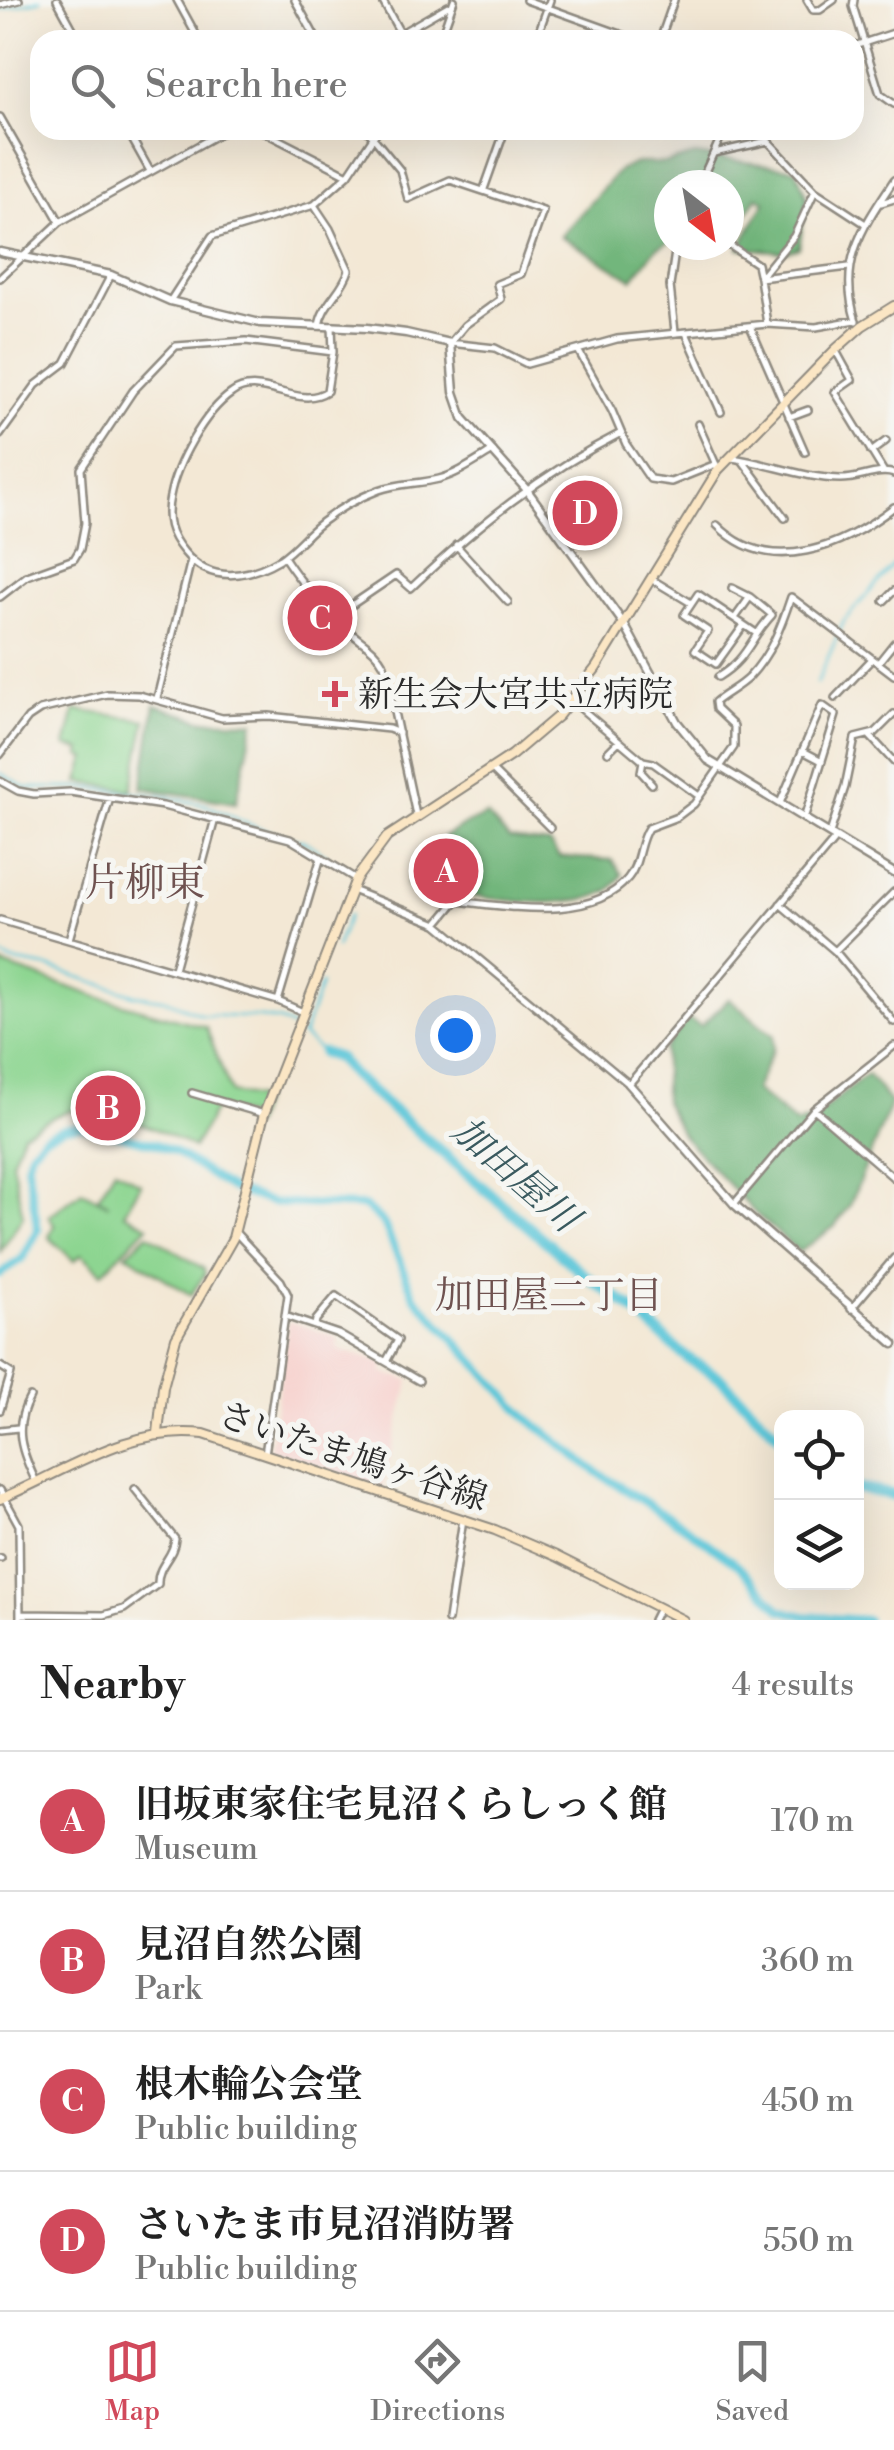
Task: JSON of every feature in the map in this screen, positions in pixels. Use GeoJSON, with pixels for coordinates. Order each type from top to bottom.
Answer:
{"type":"FeatureCollection","features":[{"type":"Feature","properties":{"kind":"main road"},"geometry":{"type":"LineString","coordinates":[[158,1433],[163,1387],[176,1338],[235,1232],[264,1114],[356,879],[387,837],[543,731],[572,700],[624,624],[717,467],[859,323],[894,306]]}},
{"type":"Feature","properties":{"kind":"main road","name":"さいたま鳩ヶ谷線"},"geometry":{"type":"LineString","coordinates":[[1,1495],[127,1441],[158,1433],[204,1434],[463,1519],[556,1556],[683,1620]]}},
{"type":"Feature","properties":{"kind":"street"},"geometry":{"type":"LineString","coordinates":[[0,5],[19,0]]}},
{"type":"Feature","properties":{"kind":"street"},"geometry":{"type":"LineString","coordinates":[[57,0],[73,30]]}},
{"type":"Feature","properties":{"kind":"street"},"geometry":{"type":"LineString","coordinates":[[177,0],[194,30]]}},
{"type":"Feature","properties":{"kind":"street"},"geometry":{"type":"LineString","coordinates":[[295,0],[312,30]]}},
{"type":"Feature","properties":{"kind":"street"},"geometry":{"type":"LineString","coordinates":[[382,0],[398,30]]}},
{"type":"Feature","properties":{"kind":"street"},"geometry":{"type":"LineString","coordinates":[[444,30],[454,0]]}},
{"type":"Feature","properties":{"kind":"street"},"geometry":{"type":"LineString","coordinates":[[526,0],[548,4],[612,30]]}},
{"type":"Feature","properties":{"kind":"street"},"geometry":{"type":"LineString","coordinates":[[664,30],[674,0]]}},
{"type":"Feature","properties":{"kind":"street"},"geometry":{"type":"LineString","coordinates":[[807,0],[813,10],[820,10],[834,0]]}},
{"type":"Feature","properties":{"kind":"street"},"geometry":{"type":"LineString","coordinates":[[854,0],[852,6],[860,30]]}},
{"type":"Feature","properties":{"kind":"street"},"geometry":{"type":"LineString","coordinates":[[539,30],[548,4]]}},
{"type":"Feature","properties":{"kind":"street"},"geometry":{"type":"LineString","coordinates":[[412,30],[448,6],[452,8]]}},
{"type":"Feature","properties":{"kind":"street"},"geometry":{"type":"LineString","coordinates":[[894,32],[864,42],[880,94],[894,104]]}},
{"type":"Feature","properties":{"kind":"street"},"geometry":{"type":"LineString","coordinates":[[0,117],[60,222]]}},
{"type":"Feature","properties":{"kind":"street"},"geometry":{"type":"LineString","coordinates":[[133,140],[150,171]]}},
{"type":"Feature","properties":{"kind":"street"},"geometry":{"type":"LineString","coordinates":[[0,278],[60,222],[207,140]]}},
{"type":"Feature","properties":{"kind":"street"},"geometry":{"type":"LineString","coordinates":[[280,140],[348,175]]}},
{"type":"Feature","properties":{"kind":"street"},"geometry":{"type":"LineString","coordinates":[[170,301],[212,236],[314,205],[348,175],[371,140]]}},
{"type":"Feature","properties":{"kind":"street"},"geometry":{"type":"LineString","coordinates":[[373,140],[400,170],[408,199],[450,180],[543,211],[522,274],[497,284],[501,298],[465,325],[450,343],[460,412],[527,490],[624,624],[699,752],[894,873]]}},
{"type":"Feature","properties":{"kind":"street"},"geometry":{"type":"LineString","coordinates":[[484,189],[501,140]]}},
{"type":"Feature","properties":{"kind":"street"},"geometry":{"type":"LineString","coordinates":[[707,170],[720,140]]}},
{"type":"Feature","properties":{"kind":"street"},"geometry":{"type":"LineString","coordinates":[[714,153],[768,140],[815,191],[864,223]]}},
{"type":"Feature","properties":{"kind":"street"},"geometry":{"type":"LineString","coordinates":[[0,252],[110,275],[170,301],[260,323],[406,333],[495,348],[527,364],[618,339],[674,332],[767,324],[859,323],[850,302],[850,267],[864,223],[894,180]]}},
{"type":"Feature","properties":{"kind":"street"},"geometry":{"type":"LineString","coordinates":[[760,278],[794,236],[815,191]]}},
{"type":"Feature","properties":{"kind":"street"},"geometry":{"type":"LineString","coordinates":[[878,204],[894,199]]}},
{"type":"Feature","properties":{"kind":"street"},"geometry":{"type":"LineString","coordinates":[[314,205],[349,270],[321,314],[320,326]]}},
{"type":"Feature","properties":{"kind":"street"},"geometry":{"type":"LineString","coordinates":[[744,256],[756,264],[767,324]]}},
{"type":"Feature","properties":{"kind":"street"},"geometry":{"type":"LineString","coordinates":[[674,260],[670,286],[674,332]]}},
{"type":"Feature","properties":{"kind":"street"},"geometry":{"type":"LineString","coordinates":[[760,278],[850,267]]}},
{"type":"Feature","properties":{"kind":"street"},"geometry":{"type":"LineString","coordinates":[[1,432],[36,385],[65,362],[110,275]]}},
{"type":"Feature","properties":{"kind":"street"},"geometry":{"type":"LineString","coordinates":[[332,326],[327,391],[320,396],[292,395],[257,386],[232,393],[188,448],[174,476],[167,522],[174,540],[191,560],[212,572],[232,576],[250,572],[284,556],[340,509],[382,488],[444,477],[493,452]]}},
{"type":"Feature","properties":{"kind":"street"},"geometry":{"type":"LineString","coordinates":[[750,326],[805,452]]}},
{"type":"Feature","properties":{"kind":"street"},"geometry":{"type":"LineString","coordinates":[[686,332],[722,412]]}},
{"type":"Feature","properties":{"kind":"street"},"geometry":{"type":"LineString","coordinates":[[1,595],[27,576],[74,560],[85,523],[81,468],[133,391],[176,346],[246,340],[333,352]]}},
{"type":"Feature","properties":{"kind":"street"},"geometry":{"type":"LineString","coordinates":[[578,350],[621,434],[654,482],[671,482],[717,467],[698,424]]}},
{"type":"Feature","properties":{"kind":"street"},"geometry":{"type":"LineString","coordinates":[[728,458],[825,478],[854,480],[890,472],[872,452],[835,392],[852,380],[835,350]]}},
{"type":"Feature","properties":{"kind":"street"},"geometry":{"type":"LineString","coordinates":[[790,417],[808,410]]}},
{"type":"Feature","properties":{"kind":"street"},"geometry":{"type":"LineString","coordinates":[[334,616],[396,576],[411,588],[456,544],[527,490],[578,455],[621,434]]}},
{"type":"Feature","properties":{"kind":"street"},"geometry":{"type":"LineString","coordinates":[[872,452],[886,442]]}},
{"type":"Feature","properties":{"kind":"street"},"geometry":{"type":"LineString","coordinates":[[742,460],[784,518]]}},
{"type":"Feature","properties":{"kind":"street"},"geometry":{"type":"LineString","coordinates":[[718,525],[732,538],[755,549],[803,553],[851,535],[894,506]]}},
{"type":"Feature","properties":{"kind":"street"},"geometry":{"type":"LineString","coordinates":[[456,544],[508,602]]}},
{"type":"Feature","properties":{"kind":"street"},"geometry":{"type":"LineString","coordinates":[[284,556],[299,580],[380,657],[416,815]]}},
{"type":"Feature","properties":{"kind":"street"},"geometry":{"type":"LineString","coordinates":[[157,699],[191,560]]}},
{"type":"Feature","properties":{"kind":"street"},"geometry":{"type":"LineString","coordinates":[[651,578],[691,603]]}},
{"type":"Feature","properties":{"kind":"street"},"geometry":{"type":"LineString","coordinates":[[718,677],[742,661],[756,633],[773,612],[732,588]]}},
{"type":"Feature","properties":{"kind":"street"},"geometry":{"type":"LineString","coordinates":[[884,601],[894,591]]}},
{"type":"Feature","properties":{"kind":"street"},"geometry":{"type":"LineString","coordinates":[[744,625],[716,664],[695,650],[708,631],[684,615],[698,594],[756,633]]}},
{"type":"Feature","properties":{"kind":"street"},"geometry":{"type":"LineString","coordinates":[[734,618],[750,597]]}},
{"type":"Feature","properties":{"kind":"street"},"geometry":{"type":"LineString","coordinates":[[437,924],[456,901],[523,908],[602,900],[621,886],[632,872],[648,828],[677,817],[700,796],[734,747],[734,726],[716,709],[715,702],[746,680],[761,661],[778,636],[791,598],[894,675]]}},
{"type":"Feature","properties":{"kind":"street"},"geometry":{"type":"LineString","coordinates":[[836,698],[894,643]]}},
{"type":"Feature","properties":{"kind":"street"},"geometry":{"type":"LineString","coordinates":[[0,754],[28,718],[40,710],[107,694],[157,699],[222,718],[305,719],[398,733]]}},
{"type":"Feature","properties":{"kind":"street"},"geometry":{"type":"LineString","coordinates":[[572,700],[643,761],[653,763],[700,796]]}},
{"type":"Feature","properties":{"kind":"street"},"geometry":{"type":"LineString","coordinates":[[780,804],[822,705],[836,715],[804,819]]}},
{"type":"Feature","properties":{"kind":"street"},"geometry":{"type":"LineString","coordinates":[[629,1084],[833,836],[855,738],[869,735],[893,717]]}},
{"type":"Feature","properties":{"kind":"street"},"geometry":{"type":"LineString","coordinates":[[869,735],[894,762]]}},
{"type":"Feature","properties":{"kind":"street"},"geometry":{"type":"LineString","coordinates":[[608,752],[619,742]]}},
{"type":"Feature","properties":{"kind":"street"},"geometry":{"type":"LineString","coordinates":[[802,751],[822,760]]}},
{"type":"Feature","properties":{"kind":"street"},"geometry":{"type":"LineString","coordinates":[[643,761],[640,770],[652,784]]}},
{"type":"Feature","properties":{"kind":"street"},"geometry":{"type":"LineString","coordinates":[[491,769],[550,828]]}},
{"type":"Feature","properties":{"kind":"street"},"geometry":{"type":"LineString","coordinates":[[0,782],[34,794],[70,792],[110,798],[290,839],[356,879]]}},
{"type":"Feature","properties":{"kind":"street"},"geometry":{"type":"LineString","coordinates":[[68,940],[110,798]]}},
{"type":"Feature","properties":{"kind":"street"},"geometry":{"type":"LineString","coordinates":[[174,969],[215,819]]}},
{"type":"Feature","properties":{"kind":"street"},"geometry":{"type":"LineString","coordinates":[[278,1002],[321,857]]}},
{"type":"Feature","properties":{"kind":"street"},"geometry":{"type":"LineString","coordinates":[[352,890],[437,924],[629,1084],[734,1204],[894,1344]]}},
{"type":"Feature","properties":{"kind":"street"},"geometry":{"type":"LineString","coordinates":[[835,952],[894,892]]}},
{"type":"Feature","properties":{"kind":"street"},"geometry":{"type":"LineString","coordinates":[[780,904],[835,952],[894,1022]]}},
{"type":"Feature","properties":{"kind":"street"},"geometry":{"type":"LineString","coordinates":[[0,920],[174,969],[305,1013]]}},
{"type":"Feature","properties":{"kind":"street"},"geometry":{"type":"LineString","coordinates":[[734,1204],[814,1108],[894,1046]]}},
{"type":"Feature","properties":{"kind":"street"},"geometry":{"type":"LineString","coordinates":[[192,1093],[264,1114]]}},
{"type":"Feature","properties":{"kind":"street"},"geometry":{"type":"LineString","coordinates":[[814,1108],[894,1178]]}},
{"type":"Feature","properties":{"kind":"street"},"geometry":{"type":"LineString","coordinates":[[235,1232],[286,1288],[266,1454]]}},
{"type":"Feature","properties":{"kind":"street"},"geometry":{"type":"LineString","coordinates":[[851,1310],[894,1258]]}},
{"type":"Feature","properties":{"kind":"street"},"geometry":{"type":"LineString","coordinates":[[316,1325],[336,1296],[398,1340],[387,1360]]}},
{"type":"Feature","properties":{"kind":"street"},"geometry":{"type":"LineString","coordinates":[[285,1316],[316,1325],[387,1360],[418,1381]]}},
{"type":"Feature","properties":{"kind":"street"},"geometry":{"type":"LineString","coordinates":[[0,1366],[11,1373],[0,1410]]}},
{"type":"Feature","properties":{"kind":"street"},"geometry":{"type":"LineString","coordinates":[[30,1397],[18,1428],[21,1450],[36,1482]]}},
{"type":"Feature","properties":{"kind":"street"},"geometry":{"type":"LineString","coordinates":[[0,1430],[18,1428]]}},
{"type":"Feature","properties":{"kind":"street"},"geometry":{"type":"LineString","coordinates":[[1,1495],[19,1525],[20,1617],[96,1618],[124,1608],[158,1584],[160,1567],[175,1546],[171,1530],[135,1489]]}},
{"type":"Feature","properties":{"kind":"street"},"geometry":{"type":"LineString","coordinates":[[448,1620],[463,1519]]}},
{"type":"Feature","properties":{"kind":"street"},"geometry":{"type":"LineString","coordinates":[[653,1620],[659,1608]]}},
{"type":"Feature","properties":{"kind":"shaded area"},"geometry":{"type":"Polygon","coordinates":[[[288,1323],[339,1338],[338,1349],[384,1363],[383,1373],[410,1380],[382,1487],[270,1449],[288,1323]]]}},
{"type":"Feature","properties":{"kind":"green space"},"geometry":{"type":"Polygon","coordinates":[[[695,155],[796,169],[807,198],[799,248],[784,252],[744,248],[744,239],[765,202],[757,197],[744,218],[744,170],[654,170],[654,252],[632,279],[561,236],[619,170],[636,163],[666,163],[695,155]]]}},
{"type":"Feature","properties":{"kind":"green space"},"geometry":{"type":"Polygon","coordinates":[[[155,705],[201,720],[254,722],[236,803],[142,788],[155,705]]]}},
{"type":"Feature","properties":{"kind":"green space"},"geometry":{"type":"Polygon","coordinates":[[[75,710],[146,720],[132,790],[79,782],[86,758],[80,756],[81,750],[66,746],[75,710]]]}},
{"type":"Feature","properties":{"kind":"green space"},"geometry":{"type":"Polygon","coordinates":[[[487,815],[509,839],[550,844],[559,857],[612,860],[622,875],[606,892],[564,902],[509,900],[407,884],[439,841],[487,815]]]}},
{"type":"Feature","properties":{"kind":"green space"},"geometry":{"type":"Polygon","coordinates":[[[0,964],[206,1027],[231,1093],[262,1099],[253,1126],[247,1116],[216,1107],[193,1148],[155,1129],[94,1110],[82,1109],[51,1118],[23,1133],[12,1161],[23,1216],[0,1252],[0,964]]]}},
{"type":"Feature","properties":{"kind":"green space"},"geometry":{"type":"Polygon","coordinates":[[[729,999],[774,1036],[773,1049],[755,1090],[796,1124],[811,1120],[867,1074],[891,1103],[850,1205],[834,1227],[799,1252],[756,1214],[683,1136],[664,1102],[664,1049],[688,1019],[701,1026],[729,999]]]}},
{"type":"Feature","properties":{"kind":"green space"},"geometry":{"type":"Polygon","coordinates":[[[115,1169],[141,1184],[124,1213],[148,1226],[102,1273],[82,1254],[74,1261],[49,1237],[54,1225],[49,1216],[82,1191],[109,1205],[98,1197],[115,1169]]]}},
{"type":"Feature","properties":{"kind":"green space"},"geometry":{"type":"Polygon","coordinates":[[[148,1234],[204,1269],[205,1274],[191,1295],[126,1254],[148,1234]]]}},
{"type":"Feature","properties":{"kind":"waterway"},"geometry":{"type":"LineString","coordinates":[[0,10],[41,0]]}},
{"type":"Feature","properties":{"kind":"waterway"},"geometry":{"type":"LineString","coordinates":[[817,683],[844,621],[894,564]]}},
{"type":"Feature","properties":{"kind":"waterway"},"geometry":{"type":"LineString","coordinates":[[0,773],[26,788],[87,788],[206,805],[255,827],[306,842],[327,856]]}},
{"type":"Feature","properties":{"kind":"waterway"},"geometry":{"type":"LineString","coordinates":[[336,947],[349,915]]}},
{"type":"Feature","properties":{"kind":"waterway","name":"加田屋川"},"geometry":{"type":"LineString","coordinates":[[0,954],[12,961],[166,1000],[202,1015],[262,1018],[293,1028]]}},
{"type":"Feature","properties":{"kind":"waterway"},"geometry":{"type":"LineString","coordinates":[[303,1035],[321,984]]}},
{"type":"Feature","properties":{"kind":"waterway","name":"加田屋川"},"geometry":{"type":"LineString","coordinates":[[301,1034],[323,1053]]}},
{"type":"Feature","properties":{"kind":"waterway","name":"加田屋川"},"geometry":{"type":"LineString","coordinates":[[323,1053],[338,1058],[352,1075],[586,1276],[630,1307],[686,1357],[720,1378],[774,1431]]}},
{"type":"Feature","properties":{"kind":"waterway"},"geometry":{"type":"LineString","coordinates":[[0,1274],[23,1258],[38,1230],[27,1165],[31,1151],[44,1137],[64,1128],[81,1126],[156,1144],[231,1189],[273,1203],[364,1206],[384,1224],[414,1296],[526,1417],[595,1471],[738,1565],[781,1610],[805,1616],[867,1620]]}},
{"type":"Feature","properties":{"kind":"waterway","name":"加田屋川"},"geometry":{"type":"LineString","coordinates":[[864,1489],[894,1495]]}},
{"type":"Feature","properties":{"kind":"place","name":"さいたま市見沼消防署"},"geometry":{"type":"Point","coordinates":[585,513]}},
{"type":"Feature","properties":{"kind":"place","name":"根木輪公会堂"},"geometry":{"type":"Point","coordinates":[320,618]}},
{"type":"Feature","properties":{"kind":"place","name":"新生会大宮共立病院"},"geometry":{"type":"Point","coordinates":[335,694]}},
{"type":"Feature","properties":{"kind":"place","name":"旧坂東家住宅見沼くらしっく館"},"geometry":{"type":"Point","coordinates":[446,871]}},
{"type":"Feature","properties":{"kind":"place","name":"見沼自然公園"},"geometry":{"type":"Point","coordinates":[108,1108]}},
{"type":"Feature","properties":{"kind":"district","name":"片柳東"},"geometry":{"type":"Point","coordinates":[145,882]}},
{"type":"Feature","properties":{"kind":"district","name":"加田屋二丁目"},"geometry":{"type":"Point","coordinates":[549,1295]}}]}
